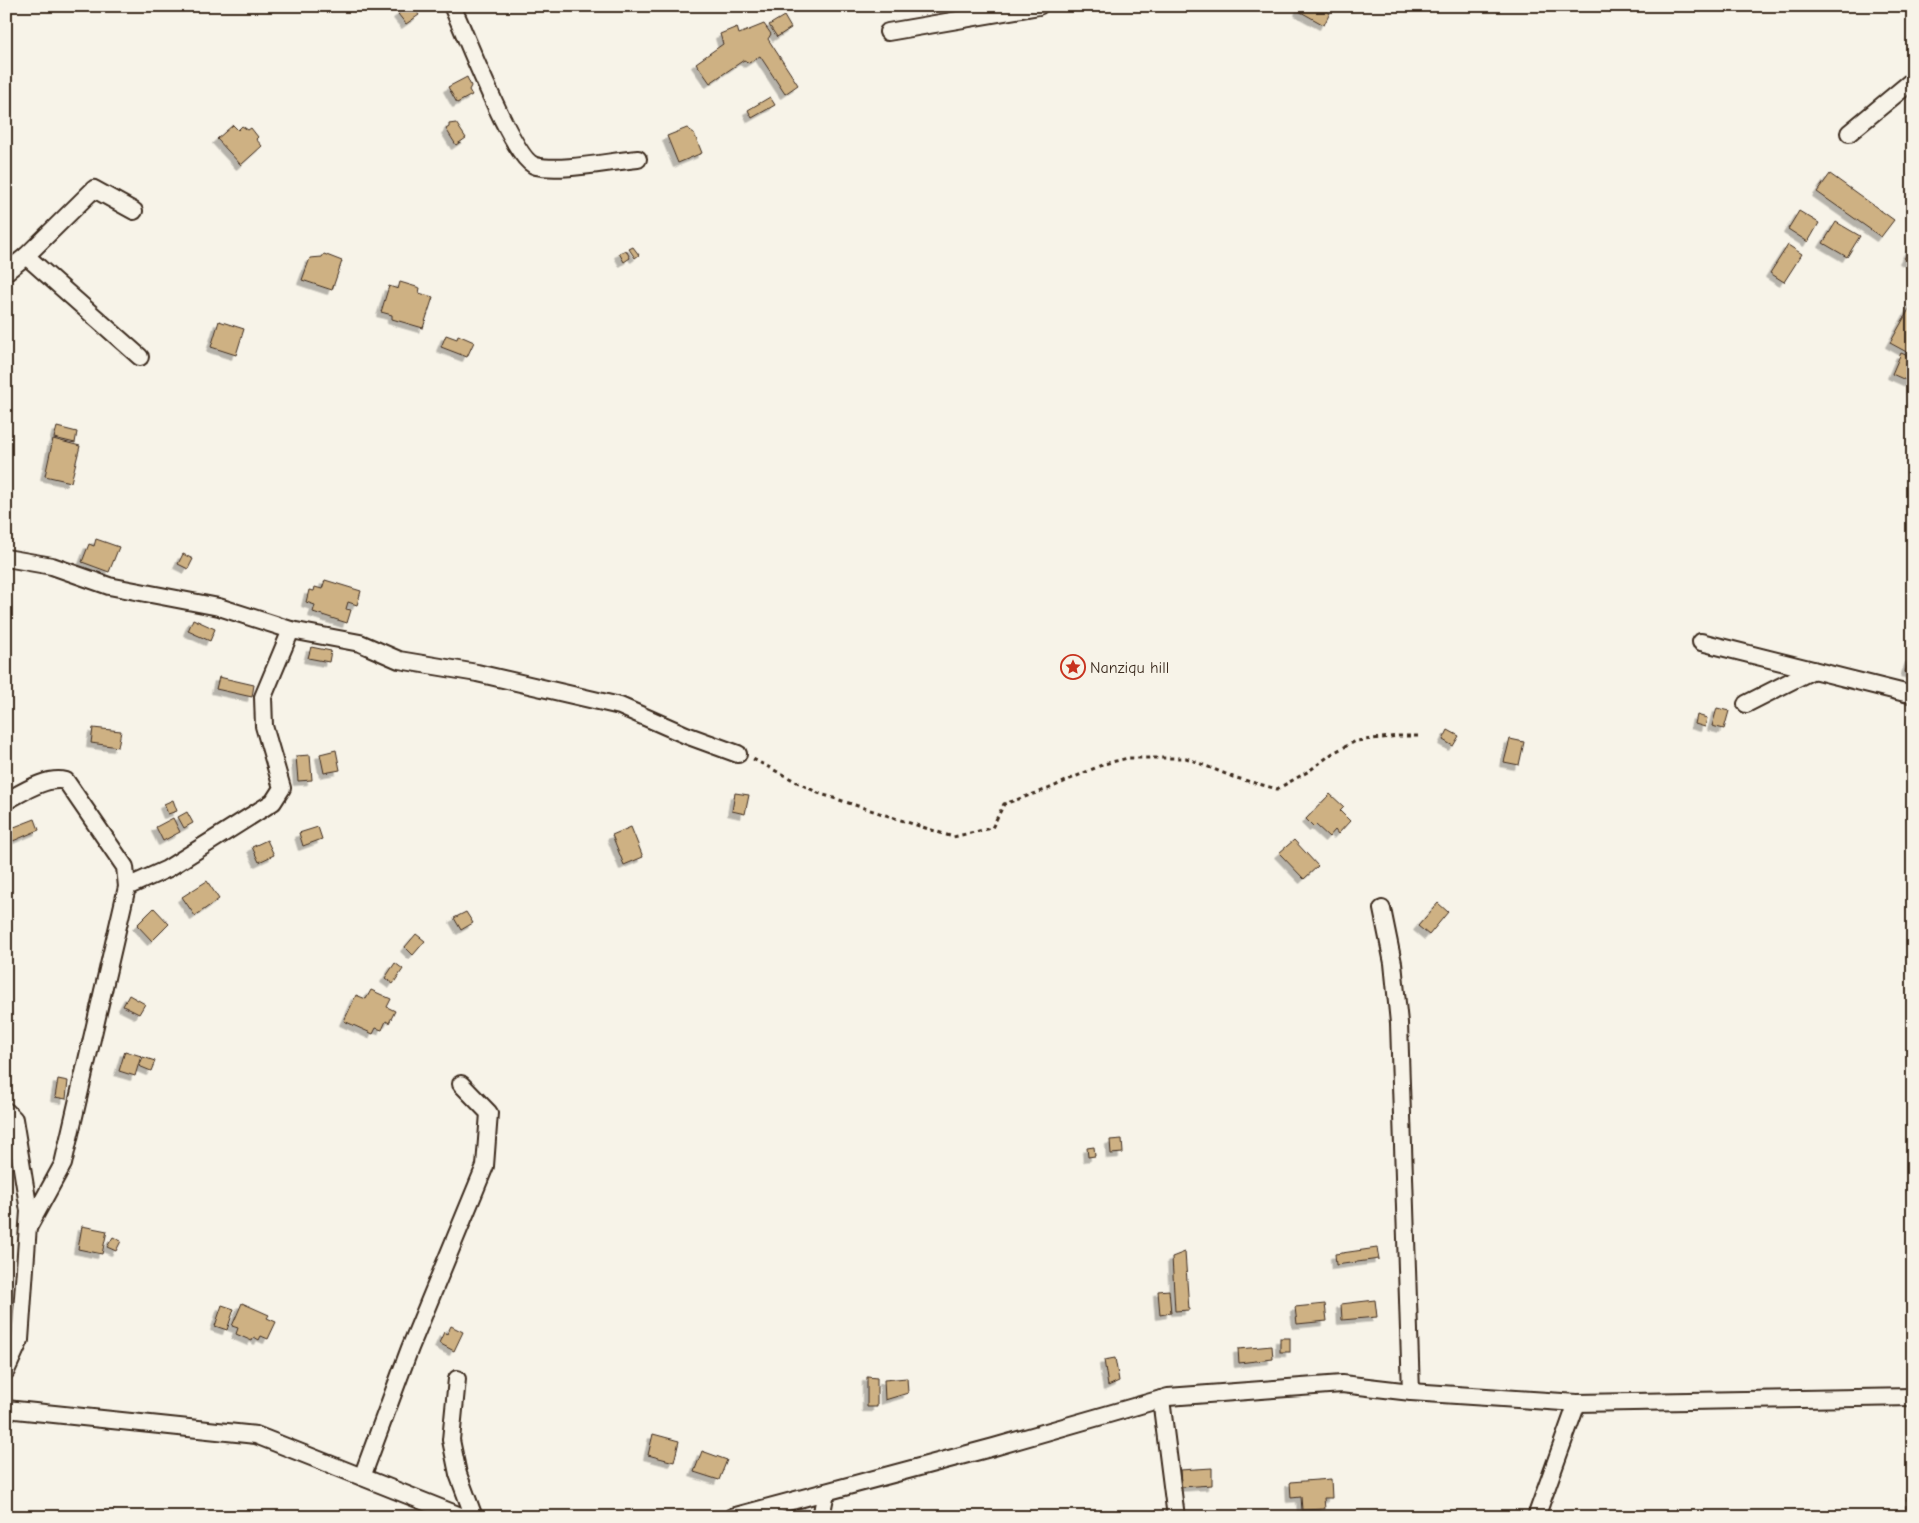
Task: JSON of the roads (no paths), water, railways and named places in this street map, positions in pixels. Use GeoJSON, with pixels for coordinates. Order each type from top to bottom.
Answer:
{"type":"FeatureCollection","features":[{"type":"Feature","properties":{"kind":"street"},"geometry":{"type":"LineString","coordinates":[[452,6],[507,130],[526,160],[535,166],[558,167],[638,159]]}},
{"type":"Feature","properties":{"kind":"street"},"geometry":{"type":"LineString","coordinates":[[888,32],[1039,6]]}},
{"type":"Feature","properties":{"kind":"street"},"geometry":{"type":"LineString","coordinates":[[1849,133],[1913,80]]}},
{"type":"Feature","properties":{"kind":"street"},"geometry":{"type":"LineString","coordinates":[[6,272],[26,256],[94,189],[134,211]]}},
{"type":"Feature","properties":{"kind":"street"},"geometry":{"type":"LineString","coordinates":[[26,256],[140,357]]}},
{"type":"Feature","properties":{"kind":"street"},"geometry":{"type":"LineString","coordinates":[[6,558],[52,566],[109,586],[219,606],[290,630],[360,643],[400,660],[477,673],[620,706],[686,735],[738,754]]}},
{"type":"Feature","properties":{"kind":"street"},"geometry":{"type":"LineString","coordinates":[[127,887],[167,869],[273,802],[282,788],[264,726],[263,697],[290,630]]}},
{"type":"Feature","properties":{"kind":"street"},"geometry":{"type":"LineString","coordinates":[[1701,642],[1913,696]]}},
{"type":"Feature","properties":{"kind":"street"},"geometry":{"type":"LineString","coordinates":[[1746,704],[1813,670]]}},
{"type":"Feature","properties":{"kind":"street"},"geometry":{"type":"LineString","coordinates":[[6,801],[28,789],[57,778],[66,781],[125,867],[127,887],[63,1164],[28,1228]]}},
{"type":"Feature","properties":{"kind":"street"},"geometry":{"type":"LineString","coordinates":[[1382,909],[1393,963],[1398,1023],[1411,1392]]}},
{"type":"Feature","properties":{"kind":"street"},"geometry":{"type":"LineString","coordinates":[[362,1477],[410,1348],[485,1166],[489,1113],[461,1084]]}},
{"type":"Feature","properties":{"kind":"street"},"geometry":{"type":"LineString","coordinates":[[6,1111],[14,1119],[29,1211],[20,1340],[6,1371]]}},
{"type":"Feature","properties":{"kind":"street"},"geometry":{"type":"LineString","coordinates":[[457,1379],[451,1440],[458,1474],[474,1517]]}},
{"type":"Feature","properties":{"kind":"street"},"geometry":{"type":"LineString","coordinates":[[732,1517],[1161,1399],[1342,1384],[1411,1392],[1576,1403],[1913,1397]]}},
{"type":"Feature","properties":{"kind":"street"},"geometry":{"type":"LineString","coordinates":[[1161,1399],[1176,1517]]}},
{"type":"Feature","properties":{"kind":"street"},"geometry":{"type":"LineString","coordinates":[[1536,1517],[1576,1403]]}},
{"type":"Feature","properties":{"kind":"street"},"geometry":{"type":"LineString","coordinates":[[6,1409],[256,1435],[463,1517]]}},
{"type":"Feature","properties":{"kind":"street"},"geometry":{"type":"LineString","coordinates":[[821,1517],[826,1492]]}},
{"type":"Feature","properties":{"kind":"place","name":"Nanziqu hill"},"geometry":{"type":"Point","coordinates":[1073,667]}}]}
